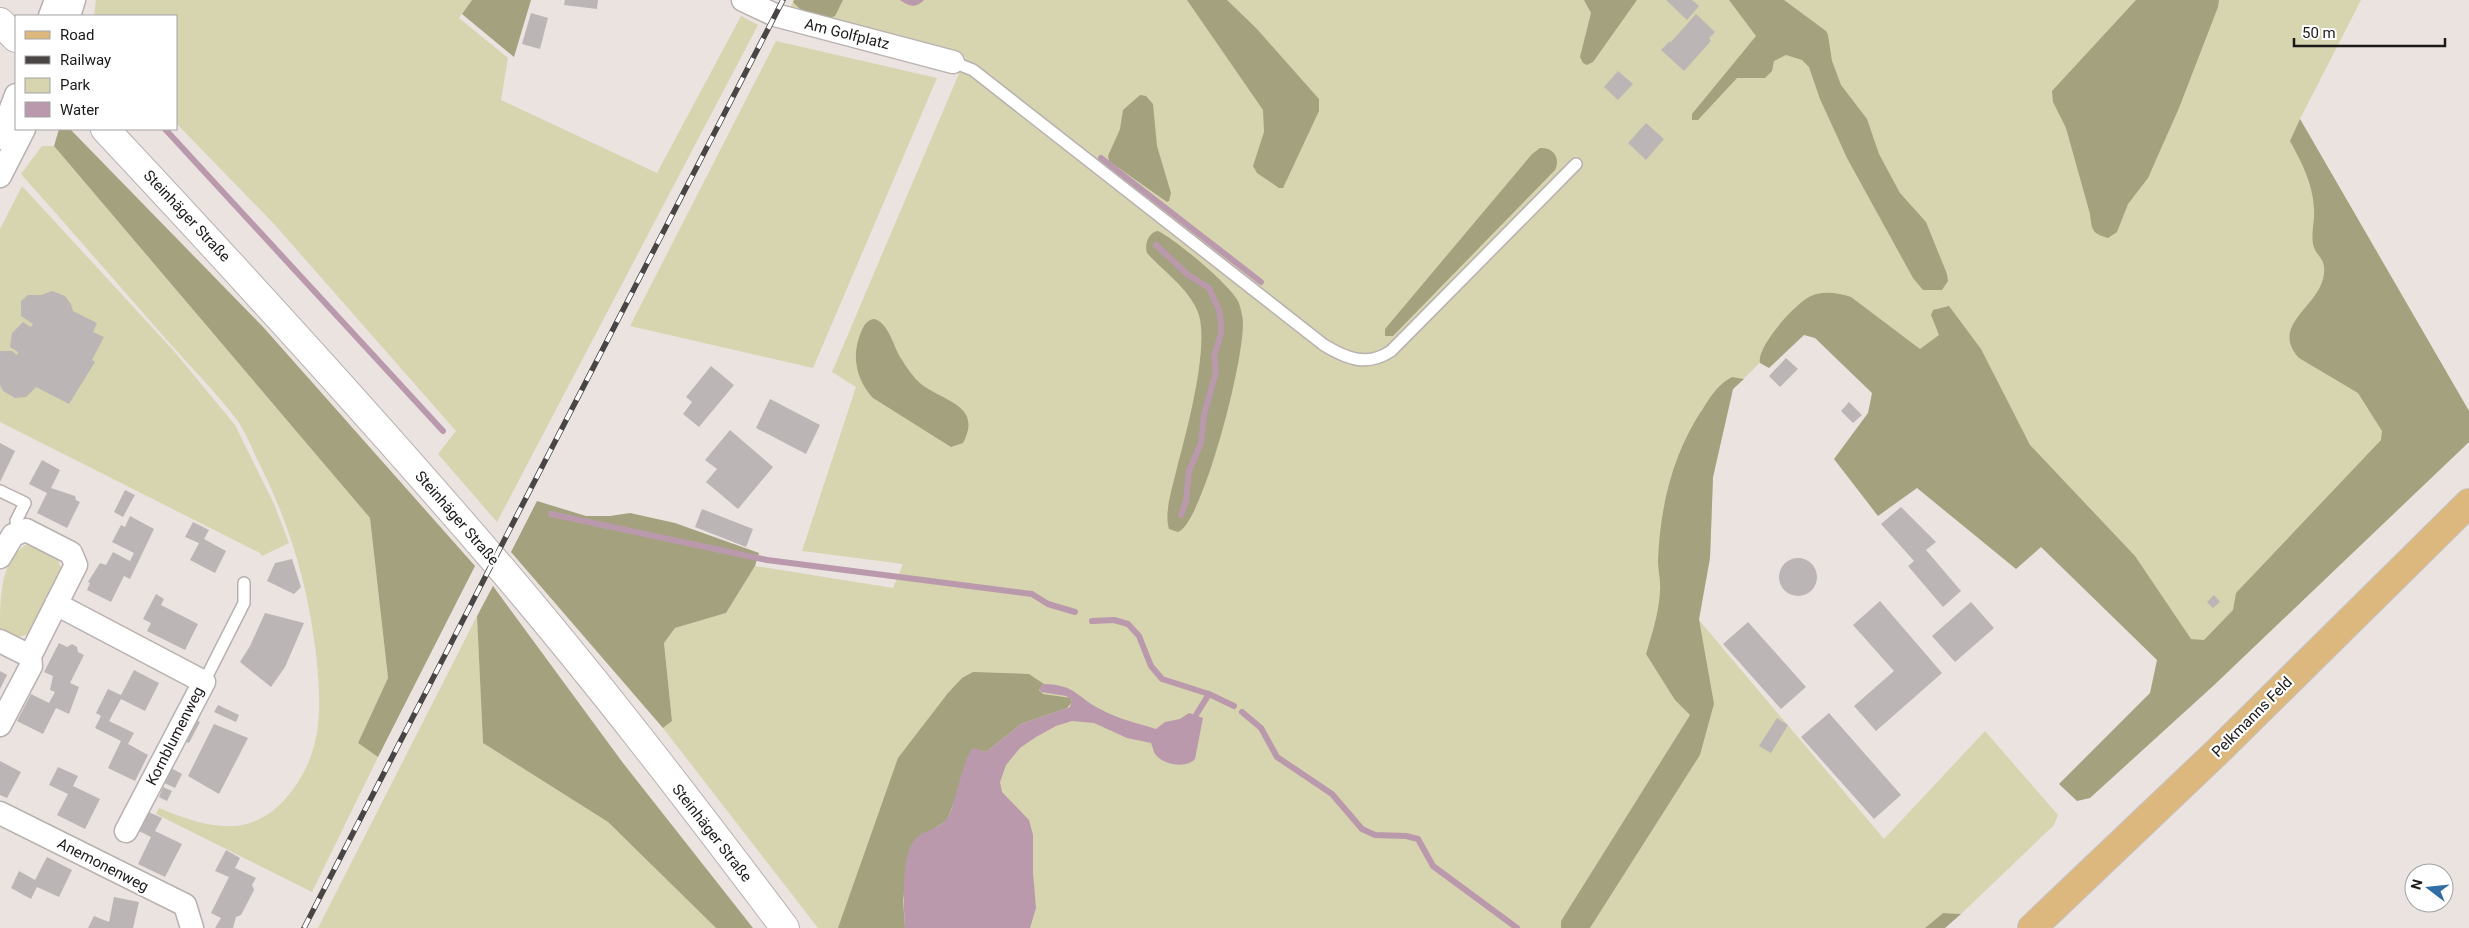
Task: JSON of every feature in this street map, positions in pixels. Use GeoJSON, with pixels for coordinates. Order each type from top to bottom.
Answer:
{"type":"FeatureCollection","features":[{"type":"Feature","properties":{"kind":"main road"},"geometry":{"type":"LineString","coordinates":[[0,22],[15,37]]}},
{"type":"Feature","properties":{"kind":"main road","name":"Steinhäger Straße"},"geometry":{"type":"LineString","coordinates":[[106,130],[231,263],[494,560],[609,700],[785,928]]}},
{"type":"Feature","properties":{"kind":"main road","name":"Pelkmanns Feld"},"geometry":{"type":"LineString","coordinates":[[2032,928],[2216,753],[2469,503]]}},
{"type":"Feature","properties":{"kind":"street"},"geometry":{"type":"LineString","coordinates":[[50,15],[56,0]]}},
{"type":"Feature","properties":{"kind":"street"},"geometry":{"type":"LineString","coordinates":[[70,15],[74,0]]}},
{"type":"Feature","properties":{"kind":"street","name":"Am Golfplatz"},"geometry":{"type":"LineString","coordinates":[[743,0],[775,15],[953,62]]}},
{"type":"Feature","properties":{"kind":"street"},"geometry":{"type":"LineString","coordinates":[[0,138],[15,98]]}},
{"type":"Feature","properties":{"kind":"street"},"geometry":{"type":"LineString","coordinates":[[0,176],[23,130]]}},
{"type":"Feature","properties":{"kind":"street"},"geometry":{"type":"LineString","coordinates":[[0,557],[12,534],[26,530],[71,553],[76,566],[30,656],[31,666],[0,725]]}},
{"type":"Feature","properties":{"kind":"street","name":"Kornblumenweg"},"geometry":{"type":"LineString","coordinates":[[56,604],[204,682],[126,831]]}},
{"type":"Feature","properties":{"kind":"street"},"geometry":{"type":"LineString","coordinates":[[0,641],[30,656]]}},
{"type":"Feature","properties":{"kind":"street","name":"Anemonenweg"},"geometry":{"type":"LineString","coordinates":[[0,813],[185,906],[192,928]]}},
{"type":"Feature","properties":{"kind":"lane"},"geometry":{"type":"LineString","coordinates":[[953,62],[974,70],[1324,345],[1352,360],[1376,359],[1391,351],[1576,164]]}},
{"type":"Feature","properties":{"kind":"lane"},"geometry":{"type":"LineString","coordinates":[[0,491],[25,503],[16,521],[18,532]]}},
{"type":"Feature","properties":{"kind":"lane"},"geometry":{"type":"LineString","coordinates":[[204,682],[244,603],[244,583]]}},
{"type":"Feature","properties":{"kind":"green space"},"geometry":{"type":"Polygon","coordinates":[[[96,0],[472,0],[459,18],[508,58],[501,100],[657,173],[741,16],[758,25],[497,522],[438,454],[456,431],[275,225],[178,125],[178,15],[94,15],[96,0]]]}},
{"type":"Feature","properties":{"kind":"green space"},"geometry":{"type":"Polygon","coordinates":[[[794,0],[2361,0],[2300,119],[2469,411],[2469,442],[2212,687],[1853,312],[1777,346],[1733,389],[1713,477],[1710,558],[1699,620],[1884,839],[1985,731],[2058,815],[2054,825],[1961,914],[1943,913],[1925,928],[1590,928],[1700,755],[1714,704],[1675,700],[1690,715],[1561,921],[1561,928],[818,928],[663,728],[672,721],[664,643],[675,628],[726,613],[755,566],[893,588],[903,564],[802,551],[856,387],[832,372],[966,57],[790,8],[794,0]]]}},
{"type":"Feature","properties":{"kind":"green space"},"geometry":{"type":"Polygon","coordinates":[[[776,41],[937,78],[813,368],[630,326],[776,41]]]}},
{"type":"Feature","properties":{"kind":"green space"},"geometry":{"type":"Polygon","coordinates":[[[42,146],[54,146],[370,518],[388,678],[358,743],[378,757],[312,892],[156,814],[159,808],[197,822],[215,825],[232,826],[249,823],[264,817],[279,805],[294,788],[311,757],[318,724],[319,689],[308,603],[296,554],[279,506],[237,420],[211,388],[21,174],[42,146]]]}},
{"type":"Feature","properties":{"kind":"green space"},"geometry":{"type":"Polygon","coordinates":[[[22,186],[173,350],[235,425],[274,504],[289,543],[262,556],[260,553],[0,422],[0,229],[22,186]]]}},
{"type":"Feature","properties":{"kind":"green space"},"geometry":{"type":"Polygon","coordinates":[[[29,543],[57,558],[63,573],[32,633],[15,638],[0,630],[0,605],[4,580],[12,558],[29,543]]]}},
{"type":"Feature","properties":{"kind":"green space"},"geometry":{"type":"Polygon","coordinates":[[[477,616],[483,743],[608,822],[716,928],[318,928],[477,616]]]}},
{"type":"Feature","properties":{"kind":"shaded area"},"geometry":{"type":"Polygon","coordinates":[[[472,0],[531,0],[514,57],[462,14],[472,0]]]}},
{"type":"Feature","properties":{"kind":"shaded area"},"geometry":{"type":"Polygon","coordinates":[[[794,0],[843,0],[835,16],[823,18],[806,13],[793,2],[794,0]]]}},
{"type":"Feature","properties":{"kind":"shaded area"},"geometry":{"type":"Polygon","coordinates":[[[1187,0],[1227,0],[1257,29],[1319,99],[1319,111],[1283,188],[1279,188],[1257,173],[1253,166],[1264,132],[1263,110],[1187,0]]]}},
{"type":"Feature","properties":{"kind":"shaded area"},"geometry":{"type":"Polygon","coordinates":[[[1584,0],[1637,0],[1593,62],[1587,65],[1583,63],[1580,57],[1591,13],[1584,0]]]}},
{"type":"Feature","properties":{"kind":"shaded area"},"geometry":{"type":"Polygon","coordinates":[[[1729,0],[1784,0],[1826,31],[1832,61],[1841,85],[1867,119],[1879,154],[1900,193],[1926,222],[1947,274],[1948,281],[1942,290],[1923,290],[1913,278],[1847,158],[1820,99],[1809,67],[1802,60],[1786,55],[1774,61],[1772,71],[1765,78],[1737,78],[1698,120],[1692,120],[1692,114],[1756,36],[1729,0]]]}},
{"type":"Feature","properties":{"kind":"shaded area"},"geometry":{"type":"Polygon","coordinates":[[[2136,0],[2219,0],[2179,108],[2148,178],[2128,204],[2117,232],[2108,238],[2099,235],[2092,228],[2090,214],[2066,128],[2053,102],[2052,91],[2136,0]]]}},
{"type":"Feature","properties":{"kind":"shaded area"},"geometry":{"type":"Polygon","coordinates":[[[1140,95],[1146,96],[1153,104],[1157,146],[1171,193],[1167,202],[1109,161],[1108,156],[1120,129],[1123,110],[1140,95]]]}},
{"type":"Feature","properties":{"kind":"shaded area"},"geometry":{"type":"Polygon","coordinates":[[[2300,119],[2469,411],[2469,442],[2212,687],[2090,798],[2077,801],[2059,784],[2150,693],[2157,660],[2041,547],[2016,569],[1917,488],[1878,516],[1834,459],[1868,413],[1872,393],[1815,338],[1804,335],[1769,368],[1760,363],[1760,356],[1770,337],[1786,317],[1803,301],[1819,293],[1841,294],[1851,297],[1920,349],[1939,335],[1931,315],[1933,310],[1949,306],[1981,349],[2030,445],[2135,556],[2191,639],[2204,640],[2233,610],[2236,593],[2381,440],[2382,431],[2358,393],[2299,358],[2291,347],[2290,336],[2292,327],[2297,317],[2319,289],[2324,272],[2323,262],[2314,249],[2313,244],[2314,213],[2312,191],[2303,166],[2290,141],[2300,119]]]}},
{"type":"Feature","properties":{"kind":"shaded area"},"geometry":{"type":"Polygon","coordinates":[[[59,130],[71,130],[264,328],[475,566],[378,757],[358,743],[388,678],[370,518],[54,146],[59,130]]]}},
{"type":"Feature","properties":{"kind":"shaded area"},"geometry":{"type":"Polygon","coordinates":[[[1540,148],[1549,149],[1555,154],[1557,166],[1555,170],[1393,336],[1385,336],[1385,329],[1532,154],[1540,148]]]}},
{"type":"Feature","properties":{"kind":"shaded area"},"geometry":{"type":"Polygon","coordinates":[[[1158,231],[1188,252],[1233,293],[1238,301],[1242,315],[1243,332],[1239,359],[1222,431],[1200,499],[1188,521],[1178,532],[1169,529],[1167,516],[1196,390],[1201,325],[1197,310],[1187,294],[1147,253],[1148,239],[1158,231]]]}},
{"type":"Feature","properties":{"kind":"shaded area"},"geometry":{"type":"Polygon","coordinates":[[[874,319],[884,325],[902,360],[918,381],[965,412],[968,420],[968,430],[963,443],[951,447],[873,398],[867,391],[859,375],[856,350],[863,327],[874,319]]]}},
{"type":"Feature","properties":{"kind":"shaded area"},"geometry":{"type":"Polygon","coordinates":[[[1732,377],[1744,379],[1733,389],[1713,477],[1710,558],[1699,619],[1714,704],[1700,755],[1590,928],[1561,928],[1561,921],[1690,715],[1675,700],[1646,654],[1655,623],[1659,599],[1659,540],[1670,480],[1684,442],[1693,424],[1713,394],[1723,383],[1732,377]]]}},
{"type":"Feature","properties":{"kind":"shaded area"},"geometry":{"type":"Polygon","coordinates":[[[537,501],[586,516],[610,516],[630,513],[675,523],[759,553],[755,566],[726,613],[675,628],[664,643],[672,721],[663,728],[511,552],[537,501]]]}},
{"type":"Feature","properties":{"kind":"shaded area"},"geometry":{"type":"Polygon","coordinates":[[[493,586],[623,763],[753,928],[716,928],[608,822],[483,743],[477,616],[493,586]]]}},
{"type":"Feature","properties":{"kind":"shaded area"},"geometry":{"type":"Polygon","coordinates":[[[973,672],[1029,674],[1044,684],[1039,690],[1043,694],[1071,698],[1072,702],[1067,708],[1021,724],[986,752],[979,750],[964,768],[961,784],[947,820],[929,832],[905,887],[903,900],[905,928],[838,928],[898,758],[948,693],[962,678],[973,672]]]}},
{"type":"Feature","properties":{"kind":"shaded area"},"geometry":{"type":"Polygon","coordinates":[[[1943,913],[1961,914],[1945,928],[1925,928],[1943,913]]]}},
{"type":"Feature","properties":{"kind":"water"},"geometry":{"type":"Polygon","coordinates":[[[900,0],[924,0],[918,5],[912,6],[900,0]]]}},
{"type":"Feature","properties":{"kind":"water"},"geometry":{"type":"Polygon","coordinates":[[[1044,684],[1070,689],[1092,705],[1107,712],[1156,729],[1165,722],[1180,719],[1189,713],[1203,718],[1195,759],[1180,765],[1163,761],[1155,754],[1151,743],[1127,738],[1094,723],[1072,721],[1056,726],[1036,737],[1020,748],[1006,765],[1000,782],[1002,792],[1029,820],[1033,835],[1033,873],[1036,908],[1030,928],[905,928],[904,878],[913,842],[920,835],[937,827],[947,818],[953,806],[966,760],[973,748],[986,752],[1021,724],[1070,707],[1072,700],[1066,696],[1041,692],[1039,688],[1044,684]]]}},
{"type":"Feature","properties":{"kind":"building"},"geometry":{"type":"Polygon","coordinates":[[[565,0],[598,0],[597,9],[564,5],[565,0]]]}},
{"type":"Feature","properties":{"kind":"building"},"geometry":{"type":"Polygon","coordinates":[[[1666,0],[1692,0],[1699,6],[1687,20],[1666,0]]]}},
{"type":"Feature","properties":{"kind":"building"},"geometry":{"type":"Polygon","coordinates":[[[531,13],[548,18],[540,49],[522,44],[531,13]]]}},
{"type":"Feature","properties":{"kind":"building"},"geometry":{"type":"Polygon","coordinates":[[[1696,14],[1715,32],[1709,38],[1711,41],[1684,71],[1661,50],[1671,42],[1696,14]]]}},
{"type":"Feature","properties":{"kind":"building"},"geometry":{"type":"Polygon","coordinates":[[[1618,71],[1633,84],[1618,100],[1604,87],[1618,71]]]}},
{"type":"Feature","properties":{"kind":"building"},"geometry":{"type":"Polygon","coordinates":[[[1646,123],[1664,139],[1646,160],[1628,143],[1646,123]]]}},
{"type":"Feature","properties":{"kind":"building"},"geometry":{"type":"Polygon","coordinates":[[[52,291],[65,296],[71,304],[73,311],[97,323],[93,332],[104,337],[92,360],[95,362],[69,404],[36,387],[26,397],[15,398],[3,391],[0,385],[0,351],[12,351],[17,355],[18,352],[10,347],[12,333],[23,322],[31,327],[33,324],[21,316],[21,301],[28,295],[41,295],[52,291]]]}},
{"type":"Feature","properties":{"kind":"building"},"geometry":{"type":"Polygon","coordinates":[[[1786,358],[1798,369],[1780,387],[1769,376],[1786,358]]]}},
{"type":"Feature","properties":{"kind":"building"},"geometry":{"type":"Polygon","coordinates":[[[711,366],[734,385],[699,427],[683,414],[692,402],[686,397],[711,366]]]}},
{"type":"Feature","properties":{"kind":"building"},"geometry":{"type":"Polygon","coordinates":[[[770,399],[820,425],[806,454],[756,428],[770,399]]]}},
{"type":"Feature","properties":{"kind":"building"},"geometry":{"type":"Polygon","coordinates":[[[1849,402],[1862,415],[1853,423],[1841,411],[1849,402]]]}},
{"type":"Feature","properties":{"kind":"building"},"geometry":{"type":"Polygon","coordinates":[[[730,430],[773,467],[738,509],[706,482],[717,469],[705,460],[730,430]]]}},
{"type":"Feature","properties":{"kind":"building"},"geometry":{"type":"Polygon","coordinates":[[[0,443],[15,451],[0,482],[0,443]]]}},
{"type":"Feature","properties":{"kind":"building"},"geometry":{"type":"Polygon","coordinates":[[[42,460],[60,470],[51,488],[75,496],[76,500],[80,502],[67,528],[37,513],[47,493],[29,484],[42,460]]]}},
{"type":"Feature","properties":{"kind":"building"},"geometry":{"type":"Polygon","coordinates":[[[125,490],[135,495],[123,517],[114,512],[125,490]]]}},
{"type":"Feature","properties":{"kind":"building"},"geometry":{"type":"Polygon","coordinates":[[[1901,507],[1936,542],[1926,550],[1961,591],[1943,607],[1908,566],[1914,561],[1881,524],[1901,507]]]}},
{"type":"Feature","properties":{"kind":"building"},"geometry":{"type":"Polygon","coordinates":[[[702,509],[753,529],[746,547],[695,527],[702,509]]]}},
{"type":"Feature","properties":{"kind":"building"},"geometry":{"type":"Polygon","coordinates":[[[130,516],[154,529],[130,579],[124,576],[111,602],[87,590],[90,583],[88,582],[100,563],[106,565],[113,552],[130,561],[134,553],[112,542],[121,525],[125,527],[130,516]]]}},
{"type":"Feature","properties":{"kind":"building"},"geometry":{"type":"Polygon","coordinates":[[[193,522],[209,530],[204,539],[226,551],[215,573],[190,560],[199,543],[185,537],[193,522]]]}},
{"type":"Feature","properties":{"kind":"building"},"geometry":{"type":"Polygon","coordinates":[[[1798,558],[1811,564],[1817,577],[1811,590],[1798,596],[1785,590],[1779,577],[1785,564],[1798,558]]]}},
{"type":"Feature","properties":{"kind":"building"},"geometry":{"type":"Polygon","coordinates":[[[292,559],[301,587],[294,594],[267,581],[275,563],[292,559]]]}},
{"type":"Feature","properties":{"kind":"building"},"geometry":{"type":"Polygon","coordinates":[[[156,594],[164,599],[161,605],[198,624],[185,650],[147,631],[151,623],[143,619],[156,594]]]}},
{"type":"Feature","properties":{"kind":"building"},"geometry":{"type":"Polygon","coordinates":[[[2214,595],[2220,602],[2213,608],[2207,602],[2214,595]]]}},
{"type":"Feature","properties":{"kind":"building"},"geometry":{"type":"Polygon","coordinates":[[[1880,601],[1942,673],[1876,731],[1854,706],[1894,671],[1853,625],[1880,601]]]}},
{"type":"Feature","properties":{"kind":"building"},"geometry":{"type":"Polygon","coordinates":[[[1971,602],[1994,628],[1955,662],[1932,636],[1971,602]]]}},
{"type":"Feature","properties":{"kind":"building"},"geometry":{"type":"Polygon","coordinates":[[[265,613],[304,623],[285,667],[271,687],[240,662],[250,646],[265,613]]]}},
{"type":"Feature","properties":{"kind":"building"},"geometry":{"type":"Polygon","coordinates":[[[1748,622],[1806,687],[1781,709],[1723,644],[1748,622]]]}},
{"type":"Feature","properties":{"kind":"building"},"geometry":{"type":"Polygon","coordinates":[[[59,643],[67,647],[72,644],[77,647],[78,652],[84,655],[70,683],[79,687],[69,714],[56,708],[43,734],[17,721],[31,694],[49,703],[55,692],[50,690],[53,676],[44,672],[59,643]]]}},
{"type":"Feature","properties":{"kind":"building"},"geometry":{"type":"Polygon","coordinates":[[[134,670],[159,683],[145,711],[121,699],[109,721],[134,733],[128,744],[148,755],[135,781],[108,768],[121,741],[95,728],[101,716],[96,713],[108,689],[121,695],[134,670]]]}},
{"type":"Feature","properties":{"kind":"building"},"geometry":{"type":"Polygon","coordinates":[[[0,671],[7,675],[0,689],[0,671]]]}},
{"type":"Feature","properties":{"kind":"building"},"geometry":{"type":"Polygon","coordinates":[[[218,705],[239,715],[236,722],[214,712],[218,705]]]}},
{"type":"Feature","properties":{"kind":"building"},"geometry":{"type":"Polygon","coordinates":[[[1829,713],[1901,795],[1874,819],[1801,737],[1829,713]]]}},
{"type":"Feature","properties":{"kind":"building"},"geometry":{"type":"Polygon","coordinates":[[[1777,718],[1788,725],[1771,753],[1759,746],[1777,718]]]}},
{"type":"Feature","properties":{"kind":"building"},"geometry":{"type":"Polygon","coordinates":[[[193,719],[200,722],[189,743],[182,740],[193,719]]]}},
{"type":"Feature","properties":{"kind":"building"},"geometry":{"type":"Polygon","coordinates":[[[214,724],[248,738],[219,794],[188,776],[214,724]]]}},
{"type":"Feature","properties":{"kind":"building"},"geometry":{"type":"Polygon","coordinates":[[[0,761],[21,772],[7,798],[0,795],[0,761]]]}},
{"type":"Feature","properties":{"kind":"building"},"geometry":{"type":"Polygon","coordinates":[[[167,766],[182,774],[175,788],[160,781],[167,766]]]}},
{"type":"Feature","properties":{"kind":"building"},"geometry":{"type":"Polygon","coordinates":[[[58,767],[78,776],[73,786],[100,799],[85,829],[57,815],[68,794],[49,785],[58,767]]]}},
{"type":"Feature","properties":{"kind":"building"},"geometry":{"type":"Polygon","coordinates":[[[163,787],[172,791],[167,801],[159,797],[163,787]]]}},
{"type":"Feature","properties":{"kind":"building"},"geometry":{"type":"Polygon","coordinates":[[[144,810],[162,818],[155,831],[182,844],[165,877],[138,864],[151,837],[135,829],[144,810]]]}},
{"type":"Feature","properties":{"kind":"building"},"geometry":{"type":"Polygon","coordinates":[[[226,850],[240,858],[235,868],[256,878],[252,885],[254,890],[241,915],[236,917],[233,928],[215,928],[221,918],[211,913],[229,877],[215,871],[226,850]]]}},
{"type":"Feature","properties":{"kind":"building"},"geometry":{"type":"Polygon","coordinates":[[[47,857],[72,870],[59,897],[37,887],[31,899],[11,888],[19,871],[35,880],[47,857]]]}},
{"type":"Feature","properties":{"kind":"building"},"geometry":{"type":"Polygon","coordinates":[[[114,897],[139,902],[133,928],[88,928],[94,916],[109,922],[114,897]]]}},
{"type":"Feature","properties":{"kind":"waterway"},"geometry":{"type":"LineString","coordinates":[[166,130],[443,431]]}},
{"type":"Feature","properties":{"kind":"waterway"},"geometry":{"type":"LineString","coordinates":[[1101,158],[1261,282]]}},
{"type":"Feature","properties":{"kind":"waterway"},"geometry":{"type":"LineString","coordinates":[[1156,245],[1187,274],[1209,288],[1219,310],[1221,324],[1221,334],[1214,356],[1216,372],[1204,415],[1201,443],[1189,471],[1186,501],[1181,515]]}},
{"type":"Feature","properties":{"kind":"waterway"},"geometry":{"type":"LineString","coordinates":[[551,514],[767,560],[1032,594],[1048,604],[1075,612]]}},
{"type":"Feature","properties":{"kind":"waterway"},"geometry":{"type":"LineString","coordinates":[[1092,621],[1114,620],[1128,624],[1139,636],[1151,666],[1162,679],[1209,694],[1234,706]]}},
{"type":"Feature","properties":{"kind":"waterway"},"geometry":{"type":"LineString","coordinates":[[1196,715],[1209,694]]}},
{"type":"Feature","properties":{"kind":"waterway"},"geometry":{"type":"LineString","coordinates":[[1242,712],[1261,728],[1277,757],[1332,794],[1362,829],[1375,835],[1406,836],[1418,839],[1433,866],[1517,928]]}},
{"type":"Feature","properties":{"kind":"railway"},"geometry":{"type":"LineString","coordinates":[[304,928],[783,0]]}}]}
